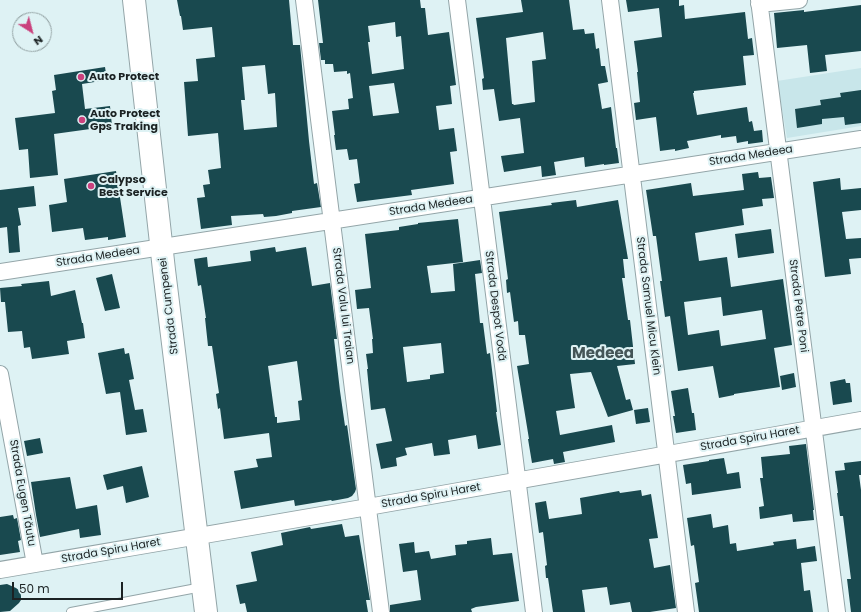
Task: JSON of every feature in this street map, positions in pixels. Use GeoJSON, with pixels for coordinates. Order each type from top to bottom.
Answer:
{"type":"FeatureCollection","features":[{"type":"Feature","properties":{"kind":"main road","name":"Strada Cumpenei"},"geometry":{"type":"LineString","coordinates":[[134,0],[206,612]]}},
{"type":"Feature","properties":{"kind":"street","name":"Strada Valu lui Traian"},"geometry":{"type":"LineString","coordinates":[[304,0],[381,612]]}},
{"type":"Feature","properties":{"kind":"street","name":"Strada Despot Vodă"},"geometry":{"type":"LineString","coordinates":[[457,0],[534,612]]}},
{"type":"Feature","properties":{"kind":"street","name":"Strada Samuel Micu Klein"},"geometry":{"type":"LineString","coordinates":[[610,0],[686,612]]}},
{"type":"Feature","properties":{"kind":"street"},"geometry":{"type":"LineString","coordinates":[[759,2],[799,0]]}},
{"type":"Feature","properties":{"kind":"street","name":"Strada Petre Poni"},"geometry":{"type":"LineString","coordinates":[[759,2],[837,612]]}},
{"type":"Feature","properties":{"kind":"street","name":"Strada Medeea"},"geometry":{"type":"LineString","coordinates":[[0,272],[861,139]]}},
{"type":"Feature","properties":{"kind":"street","name":"Strada Eugen Tăutu"},"geometry":{"type":"LineString","coordinates":[[0,374],[34,564]]}},
{"type":"Feature","properties":{"kind":"street","name":"Strada Spiru Haret"},"geometry":{"type":"LineString","coordinates":[[0,570],[861,420]]}},
{"type":"Feature","properties":{"kind":"lane"},"geometry":{"type":"LineString","coordinates":[[72,612],[203,587]]}},
{"type":"Feature","properties":{"kind":"shaded area"},"geometry":{"type":"Polygon","coordinates":[[[861,68],[861,126],[787,138],[777,81],[861,68]]]}},
{"type":"Feature","properties":{"kind":"building"},"geometry":{"type":"Polygon","coordinates":[[[177,0],[289,0],[293,45],[300,45],[314,184],[317,183],[321,207],[292,211],[292,213],[276,216],[264,217],[263,214],[231,216],[232,225],[201,229],[197,198],[205,197],[203,185],[210,184],[208,170],[221,168],[218,133],[188,136],[184,82],[198,81],[196,59],[215,57],[212,27],[183,30],[177,0]],[[265,65],[242,67],[245,100],[241,100],[244,130],[277,127],[275,93],[268,94],[265,65]]]}},
{"type":"Feature","properties":{"kind":"building"},"geometry":{"type":"Polygon","coordinates":[[[318,0],[420,0],[421,8],[425,8],[428,35],[449,32],[456,85],[450,86],[452,104],[436,106],[439,130],[454,128],[457,151],[450,152],[454,184],[411,190],[412,195],[357,202],[354,184],[360,183],[357,159],[349,160],[347,149],[336,150],[332,111],[349,109],[348,99],[353,98],[350,73],[347,74],[347,71],[334,72],[333,64],[325,64],[325,60],[321,60],[319,43],[323,43],[318,0]],[[395,22],[368,26],[370,42],[368,42],[372,74],[404,69],[401,36],[396,37],[395,22]],[[394,83],[369,86],[373,116],[399,113],[394,83]]]}},
{"type":"Feature","properties":{"kind":"building"},"geometry":{"type":"Polygon","coordinates":[[[521,0],[569,0],[573,30],[584,29],[585,34],[594,33],[596,49],[599,48],[601,66],[605,66],[608,82],[598,84],[602,109],[611,107],[619,163],[585,167],[584,157],[554,162],[556,175],[542,177],[541,166],[504,172],[501,156],[524,153],[520,118],[499,121],[494,89],[483,90],[482,79],[484,78],[476,18],[523,12],[521,0]],[[543,32],[506,38],[512,104],[535,102],[532,61],[546,59],[543,32]]]}},
{"type":"Feature","properties":{"kind":"building"},"geometry":{"type":"Polygon","coordinates":[[[626,0],[679,0],[679,6],[684,5],[685,19],[745,12],[748,39],[752,38],[754,55],[743,56],[746,85],[694,91],[693,93],[697,115],[747,107],[749,122],[752,121],[754,131],[762,130],[763,142],[748,144],[748,141],[737,143],[736,136],[721,138],[721,135],[687,141],[689,148],[675,151],[675,149],[660,151],[656,117],[636,120],[634,103],[640,102],[634,41],[662,37],[659,8],[628,12],[626,0]]]}},
{"type":"Feature","properties":{"kind":"building"},"geometry":{"type":"Polygon","coordinates":[[[861,5],[861,51],[825,55],[827,71],[810,73],[807,45],[777,48],[774,13],[804,10],[804,12],[861,5]]]}},
{"type":"Feature","properties":{"kind":"building"},"geometry":{"type":"Polygon","coordinates":[[[105,67],[107,80],[82,84],[85,109],[110,106],[112,126],[54,134],[58,175],[30,178],[28,149],[19,150],[15,118],[55,113],[52,91],[56,90],[54,75],[105,67]]]}},
{"type":"Feature","properties":{"kind":"building"},"geometry":{"type":"Polygon","coordinates":[[[861,90],[861,123],[845,125],[844,117],[822,119],[822,124],[797,128],[795,109],[821,105],[820,100],[841,97],[840,93],[861,90]]]}},
{"type":"Feature","properties":{"kind":"building"},"geometry":{"type":"Polygon","coordinates":[[[116,171],[126,237],[108,240],[108,237],[85,240],[83,228],[52,232],[49,205],[67,202],[64,179],[116,171]]]}},
{"type":"Feature","properties":{"kind":"building"},"geometry":{"type":"Polygon","coordinates":[[[758,172],[759,178],[771,177],[774,198],[762,199],[763,206],[742,209],[744,225],[695,233],[699,261],[727,257],[731,287],[783,279],[792,345],[774,348],[780,387],[734,394],[719,398],[713,366],[678,371],[670,316],[665,317],[656,236],[653,236],[646,190],[691,183],[693,196],[744,190],[742,174],[758,172]],[[721,297],[684,302],[688,335],[719,330],[721,346],[766,339],[762,310],[723,316],[721,297]]]}},
{"type":"Feature","properties":{"kind":"building"},"geometry":{"type":"Polygon","coordinates":[[[840,178],[841,190],[861,188],[861,210],[842,212],[846,239],[861,238],[861,258],[849,259],[851,274],[825,277],[813,182],[840,178]]]}},
{"type":"Feature","properties":{"kind":"building"},"geometry":{"type":"Polygon","coordinates":[[[34,186],[36,206],[18,208],[21,225],[18,226],[20,252],[9,253],[7,227],[0,228],[0,190],[34,186]]]}},
{"type":"Feature","properties":{"kind":"building"},"geometry":{"type":"Polygon","coordinates":[[[576,200],[577,207],[618,200],[628,259],[623,259],[625,278],[622,278],[628,320],[630,320],[635,364],[617,366],[626,400],[630,399],[633,410],[608,417],[591,372],[570,374],[575,408],[556,411],[560,435],[612,425],[615,442],[563,452],[565,462],[554,464],[553,459],[532,463],[517,366],[529,364],[525,335],[519,335],[518,321],[514,322],[510,292],[507,293],[506,280],[508,279],[499,212],[552,205],[551,203],[576,200]]]}},
{"type":"Feature","properties":{"kind":"building"},"geometry":{"type":"Polygon","coordinates":[[[458,219],[463,262],[427,266],[431,293],[455,291],[453,264],[480,260],[482,273],[475,274],[480,323],[483,323],[487,354],[490,353],[501,445],[478,449],[476,435],[448,440],[450,454],[434,456],[432,443],[405,448],[407,455],[396,458],[397,466],[381,469],[376,444],[392,441],[385,408],[371,410],[366,354],[373,353],[373,339],[369,308],[357,309],[355,290],[371,288],[365,234],[399,230],[399,227],[418,223],[458,219]],[[441,343],[403,347],[407,382],[430,379],[430,375],[444,373],[441,343]]]}},
{"type":"Feature","properties":{"kind":"building"},"geometry":{"type":"Polygon","coordinates":[[[771,229],[774,253],[738,258],[735,234],[771,229]]]}},
{"type":"Feature","properties":{"kind":"building"},"geometry":{"type":"Polygon","coordinates":[[[275,247],[276,252],[306,247],[312,286],[330,283],[337,339],[334,339],[340,391],[345,426],[347,425],[356,489],[352,496],[348,498],[295,506],[294,500],[241,509],[234,471],[258,467],[256,459],[272,457],[269,433],[224,439],[220,408],[218,409],[216,394],[219,393],[212,346],[208,346],[206,318],[201,285],[198,286],[194,259],[207,257],[208,267],[251,261],[250,251],[275,247]],[[297,361],[268,366],[277,423],[300,420],[298,401],[302,400],[297,361]]]}},
{"type":"Feature","properties":{"kind":"building"},"geometry":{"type":"Polygon","coordinates":[[[112,274],[120,308],[105,311],[96,278],[112,274]]]}},
{"type":"Feature","properties":{"kind":"building"},"geometry":{"type":"Polygon","coordinates":[[[49,281],[51,296],[75,290],[85,338],[67,341],[69,354],[32,359],[30,347],[24,348],[22,331],[8,332],[5,302],[1,302],[0,288],[49,281]]]}},
{"type":"Feature","properties":{"kind":"building"},"geometry":{"type":"Polygon","coordinates":[[[124,348],[125,354],[129,353],[134,379],[129,380],[135,410],[143,409],[147,432],[126,435],[120,392],[106,394],[98,353],[124,348]]]}},
{"type":"Feature","properties":{"kind":"building"},"geometry":{"type":"Polygon","coordinates":[[[794,373],[796,387],[782,390],[780,376],[794,373]]]}},
{"type":"Feature","properties":{"kind":"building"},"geometry":{"type":"Polygon","coordinates":[[[845,379],[846,383],[850,383],[852,402],[833,405],[830,382],[845,379]]]}},
{"type":"Feature","properties":{"kind":"building"},"geometry":{"type":"Polygon","coordinates":[[[688,388],[692,413],[694,413],[696,430],[676,433],[671,391],[688,388]]]}},
{"type":"Feature","properties":{"kind":"building"},"geometry":{"type":"Polygon","coordinates":[[[648,408],[650,422],[636,424],[634,410],[648,408]]]}},
{"type":"Feature","properties":{"kind":"building"},"geometry":{"type":"Polygon","coordinates":[[[40,438],[43,453],[27,456],[24,441],[40,438]]]}},
{"type":"Feature","properties":{"kind":"building"},"geometry":{"type":"Polygon","coordinates":[[[806,444],[814,520],[793,522],[792,514],[760,519],[759,507],[764,506],[760,478],[763,478],[761,457],[790,454],[789,446],[806,444]]]}},
{"type":"Feature","properties":{"kind":"building"},"geometry":{"type":"Polygon","coordinates":[[[724,458],[727,474],[739,472],[741,488],[692,495],[691,483],[686,484],[683,465],[724,458]]]}},
{"type":"Feature","properties":{"kind":"building"},"geometry":{"type":"Polygon","coordinates":[[[861,461],[861,475],[859,475],[861,490],[861,612],[851,612],[847,579],[851,579],[843,516],[840,516],[835,471],[845,470],[844,463],[861,461]]]}},
{"type":"Feature","properties":{"kind":"building"},"geometry":{"type":"Polygon","coordinates":[[[142,466],[149,497],[126,503],[123,486],[107,490],[103,475],[142,466]]]}},
{"type":"Feature","properties":{"kind":"building"},"geometry":{"type":"Polygon","coordinates":[[[70,477],[76,509],[97,505],[101,535],[80,538],[79,529],[40,537],[31,482],[70,477]]]}},
{"type":"Feature","properties":{"kind":"building"},"geometry":{"type":"Polygon","coordinates":[[[641,490],[642,496],[651,494],[658,538],[649,539],[654,568],[670,565],[676,608],[650,612],[632,612],[630,602],[610,605],[607,587],[582,590],[585,612],[553,612],[548,578],[546,578],[545,566],[547,565],[543,532],[539,533],[535,503],[546,501],[549,519],[582,514],[580,498],[619,491],[620,493],[641,490]]]}},
{"type":"Feature","properties":{"kind":"building"},"geometry":{"type":"Polygon","coordinates":[[[711,514],[713,528],[728,525],[730,544],[736,543],[737,551],[774,545],[773,542],[796,539],[797,549],[815,546],[817,561],[801,563],[804,591],[810,590],[813,612],[699,612],[695,583],[699,582],[694,545],[691,546],[687,518],[711,514]]]}},
{"type":"Feature","properties":{"kind":"building"},"geometry":{"type":"Polygon","coordinates":[[[13,515],[14,519],[17,518],[21,540],[18,541],[20,552],[0,555],[0,517],[13,515]]]}},
{"type":"Feature","properties":{"kind":"building"},"geometry":{"type":"Polygon","coordinates":[[[342,524],[345,537],[359,535],[370,600],[366,600],[368,612],[247,612],[245,603],[240,604],[236,585],[257,581],[251,552],[283,545],[281,533],[310,527],[311,529],[342,524]]]}},
{"type":"Feature","properties":{"kind":"building"},"geometry":{"type":"Polygon","coordinates":[[[491,538],[493,555],[512,553],[519,601],[476,607],[471,609],[472,612],[390,612],[390,605],[421,600],[417,570],[403,572],[399,544],[414,542],[415,553],[429,551],[431,559],[456,555],[455,545],[467,544],[467,541],[491,538]]]}},
{"type":"Feature","properties":{"kind":"building"},"geometry":{"type":"Polygon","coordinates":[[[7,584],[20,591],[21,600],[10,611],[0,612],[0,585],[7,584]]]}},
{"type":"Feature","properties":{"kind":"place","name":"Auto Protect"},"geometry":{"type":"Point","coordinates":[81,77]}},
{"type":"Feature","properties":{"kind":"place","name":"Auto Protect Gps Traking"},"geometry":{"type":"Point","coordinates":[82,120]}},
{"type":"Feature","properties":{"kind":"place","name":"Calypso Best Service"},"geometry":{"type":"Point","coordinates":[91,186]}},
{"type":"Feature","properties":{"kind":"district","name":"Medeea"},"geometry":{"type":"Point","coordinates":[603,354]}}]}
